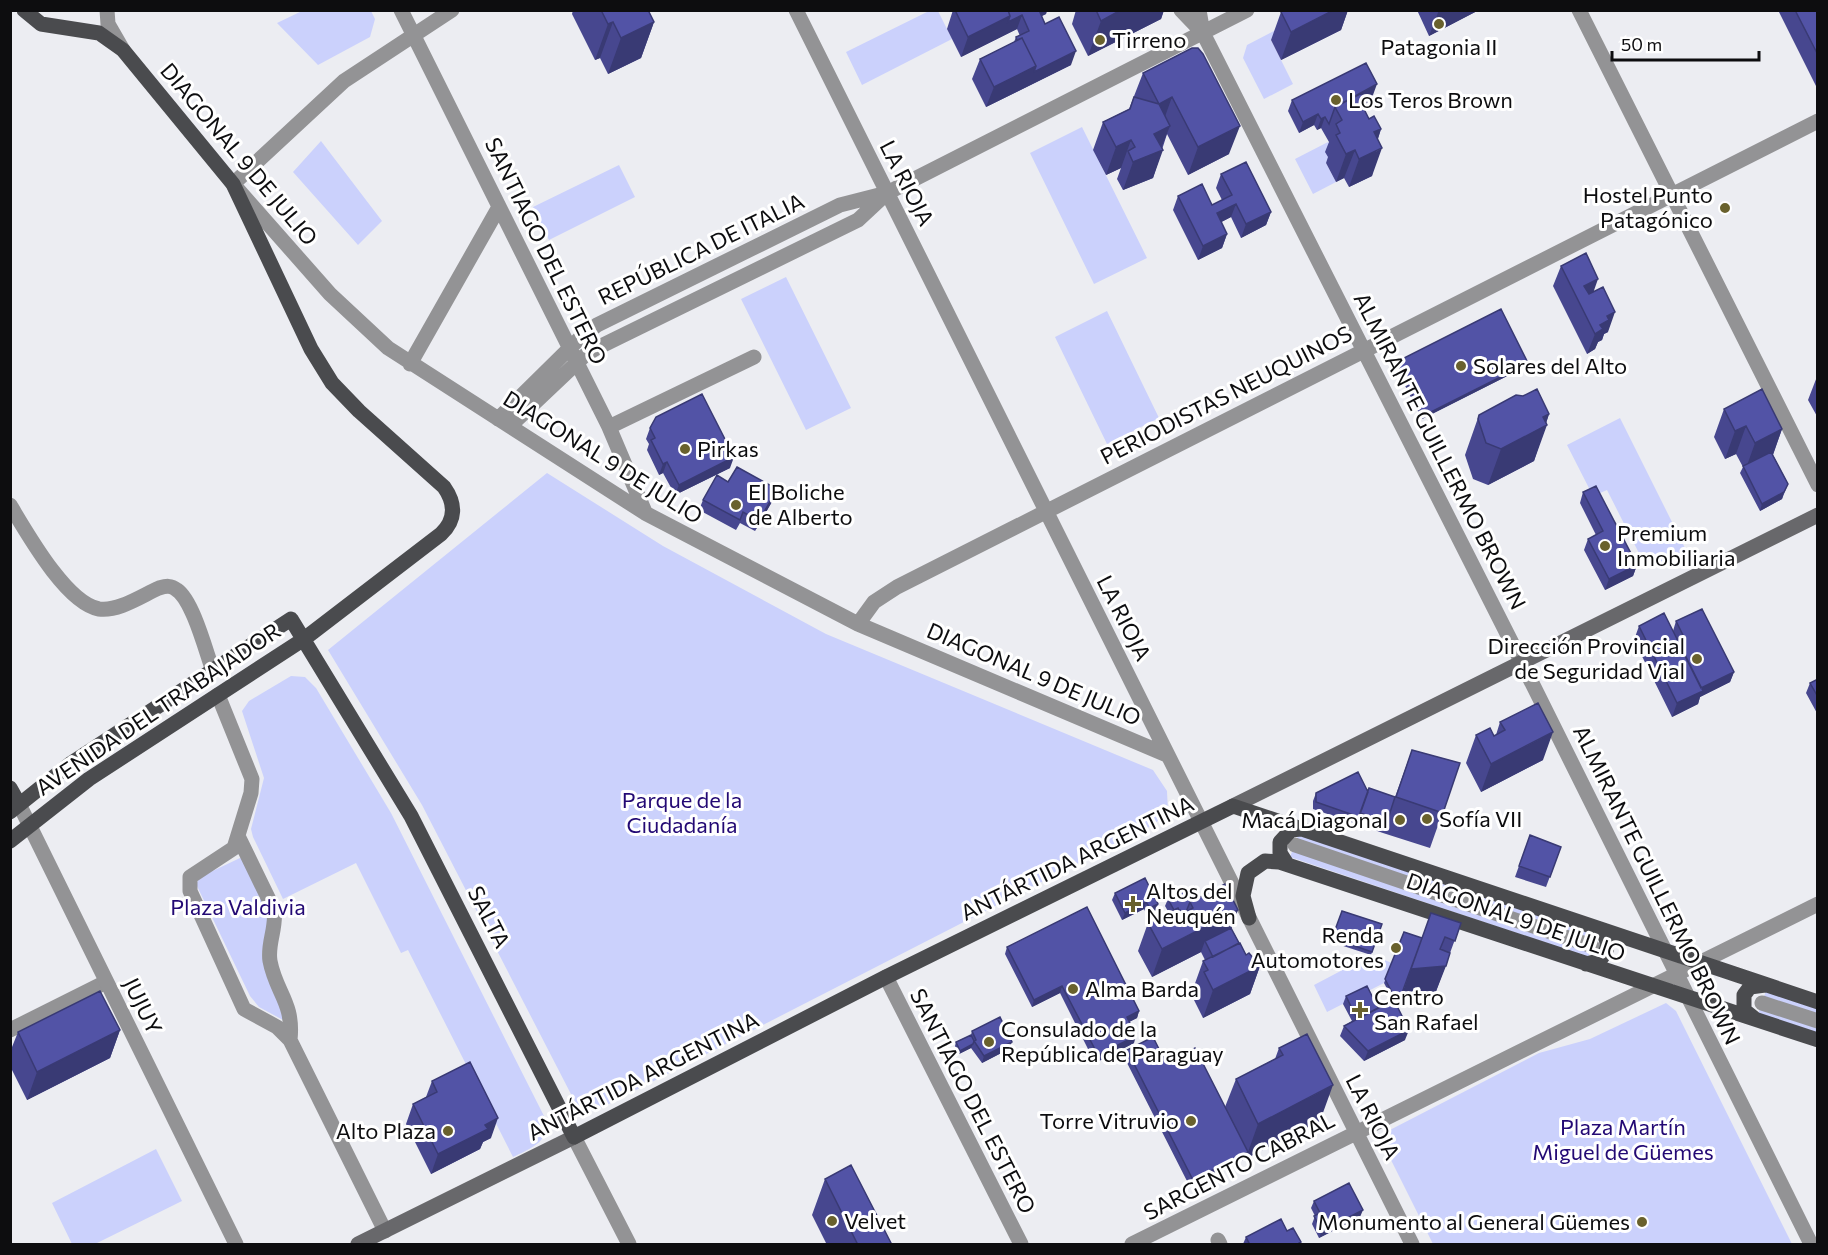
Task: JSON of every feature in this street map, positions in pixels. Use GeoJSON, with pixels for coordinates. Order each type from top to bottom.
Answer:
{"type":"FeatureCollection","features":[{"type":"Feature","properties":{"kind":"main road","name":"DIAGONAL 9 DE JULIO"},"geometry":{"type":"LineString","coordinates":[[24,10],[41,24],[99,33],[123,50],[233,184]]}},
{"type":"Feature","properties":{"kind":"main road","name":"AVENIDA DEL TRABAJADOR"},"geometry":{"type":"LineString","coordinates":[[10,841],[89,779],[304,639],[441,534],[451,522],[454,512],[444,487],[345,398],[320,366],[233,184]]}},
{"type":"Feature","properties":{"kind":"main road","name":"ANTÁRTIDA ARGENTINA"},"geometry":{"type":"LineString","coordinates":[[358,1245],[886,977],[1818,515]]}},
{"type":"Feature","properties":{"kind":"main road","name":"AVENIDA DEL TRABAJADOR"},"geometry":{"type":"LineString","coordinates":[[15,808],[70,764],[291,619]]}},
{"type":"Feature","properties":{"kind":"main road","name":"SALTA"},"geometry":{"type":"LineString","coordinates":[[291,619],[411,816],[574,1137]]}},
{"type":"Feature","properties":{"kind":"main road","name":"JUJUY"},"geometry":{"type":"LineString","coordinates":[[10,788],[15,808]]}},
{"type":"Feature","properties":{"kind":"main road","name":"DIAGONAL 9 DE JULIO"},"geometry":{"type":"LineString","coordinates":[[1233,806],[1818,1002]]}},
{"type":"Feature","properties":{"kind":"main road"},"geometry":{"type":"LineString","coordinates":[[1287,864],[1280,853],[1280,842],[1291,830],[1301,829]]}},
{"type":"Feature","properties":{"kind":"main road","name":"DIAGONAL 9 DE JULIO"},"geometry":{"type":"LineString","coordinates":[[1249,918],[1243,896],[1248,873],[1265,861],[1287,864],[1818,1040]]}},
{"type":"Feature","properties":{"kind":"main road"},"geometry":{"type":"LineString","coordinates":[[1586,963],[1598,961],[1607,949],[1607,938],[1599,929]]}},
{"type":"Feature","properties":{"kind":"main road"},"geometry":{"type":"LineString","coordinates":[[1759,1021],[1747,1014],[1743,1000],[1750,987],[1768,985]]}},
{"type":"Feature","properties":{"kind":"street"},"geometry":{"type":"LineString","coordinates":[[107,10],[108,24],[123,50]]}},
{"type":"Feature","properties":{"kind":"street","name":"SANTIAGO DEL ESTERO"},"geometry":{"type":"LineString","coordinates":[[401,10],[609,427],[645,513]]}},
{"type":"Feature","properties":{"kind":"street"},"geometry":{"type":"LineString","coordinates":[[233,184],[344,81],[452,10]]}},
{"type":"Feature","properties":{"kind":"street","name":"LA RIOJA"},"geometry":{"type":"LineString","coordinates":[[796,10],[1412,1245]]}},
{"type":"Feature","properties":{"kind":"street","name":"ALMIRANTE GUILLERMO BROWN"},"geometry":{"type":"LineString","coordinates":[[1181,10],[1203,33],[1522,663],[1811,1245]]}},
{"type":"Feature","properties":{"kind":"street","name":"ALMIRANTE GUILLERMO BROWN"},"geometry":{"type":"LineString","coordinates":[[1199,10],[1203,33]]}},
{"type":"Feature","properties":{"kind":"street","name":"REPÚBLICA DE ITALIA"},"geometry":{"type":"LineString","coordinates":[[504,422],[573,355],[597,326],[840,205],[886,193],[1247,10]]}},
{"type":"Feature","properties":{"kind":"street"},"geometry":{"type":"LineString","coordinates":[[1579,10],[1818,485]]}},
{"type":"Feature","properties":{"kind":"street","name":"PERIODISTAS NEUQUINOS"},"geometry":{"type":"LineString","coordinates":[[858,624],[874,602],[886,593],[1818,121]]}},
{"type":"Feature","properties":{"kind":"street","name":"DIAGONAL 9 DE JULIO"},"geometry":{"type":"LineString","coordinates":[[233,184],[336,300],[368,332],[410,364],[645,513],[858,624],[1167,755]]}},
{"type":"Feature","properties":{"kind":"street","name":"REPÚBLICA DE ITALIA"},"geometry":{"type":"LineString","coordinates":[[573,355],[595,349],[858,220],[886,193]]}},
{"type":"Feature","properties":{"kind":"street"},"geometry":{"type":"LineString","coordinates":[[410,364],[499,207]]}},
{"type":"Feature","properties":{"kind":"street"},"geometry":{"type":"LineString","coordinates":[[609,427],[754,357]]}},
{"type":"Feature","properties":{"kind":"street"},"geometry":{"type":"LineString","coordinates":[[10,505],[46,560],[85,603],[99,609],[110,609],[159,588],[168,586],[178,590],[189,607],[213,671]]}},
{"type":"Feature","properties":{"kind":"street"},"geometry":{"type":"LineString","coordinates":[[218,695],[252,779],[251,793],[239,838],[227,855],[195,873],[190,877],[188,884],[244,1009],[277,1027],[290,1040],[385,1231]]}},
{"type":"Feature","properties":{"kind":"street","name":"JUJUY"},"geometry":{"type":"LineString","coordinates":[[15,808],[28,826],[236,1245]]}},
{"type":"Feature","properties":{"kind":"street"},"geometry":{"type":"LineString","coordinates":[[239,838],[274,910],[270,962],[291,1014],[290,1040]]}},
{"type":"Feature","properties":{"kind":"street"},"geometry":{"type":"LineString","coordinates":[[1295,845],[1592,946]]}},
{"type":"Feature","properties":{"kind":"street","name":"SARGENTO CABRAL"},"geometry":{"type":"LineString","coordinates":[[1132,1245],[1355,1132],[1818,904]]}},
{"type":"Feature","properties":{"kind":"street","name":"SANTIAGO DEL ESTERO"},"geometry":{"type":"LineString","coordinates":[[886,977],[1021,1245]]}},
{"type":"Feature","properties":{"kind":"street"},"geometry":{"type":"LineString","coordinates":[[10,1030],[106,982]]}},
{"type":"Feature","properties":{"kind":"street"},"geometry":{"type":"LineString","coordinates":[[1762,1003],[1818,1021]]}},
{"type":"Feature","properties":{"kind":"street","name":"SALTA"},"geometry":{"type":"LineString","coordinates":[[574,1137],[629,1245]]}},
{"type":"Feature","properties":{"kind":"green space"},"geometry":{"type":"Polygon","coordinates":[[[302,11],[371,11],[375,19],[370,37],[318,65],[277,23],[302,11]]]}},
{"type":"Feature","properties":{"kind":"green space"},"geometry":{"type":"Polygon","coordinates":[[[929,11],[938,11],[952,39],[862,85],[846,52],[929,11]]]}},
{"type":"Feature","properties":{"kind":"green space"},"geometry":{"type":"Polygon","coordinates":[[[1293,21],[1271,40],[1293,84],[1264,99],[1243,58],[1247,45],[1293,21]]]}},
{"type":"Feature","properties":{"kind":"green space"},"geometry":{"type":"Polygon","coordinates":[[[1082,127],[1147,258],[1094,284],[1030,153],[1082,127]]]}},
{"type":"Feature","properties":{"kind":"green space"},"geometry":{"type":"Polygon","coordinates":[[[321,141],[382,221],[358,245],[293,172],[321,141]]]}},
{"type":"Feature","properties":{"kind":"green space"},"geometry":{"type":"Polygon","coordinates":[[[1328,142],[1332,148],[1330,161],[1326,163],[1336,182],[1313,194],[1295,159],[1328,142]]]}},
{"type":"Feature","properties":{"kind":"green space"},"geometry":{"type":"Polygon","coordinates":[[[619,165],[635,197],[549,240],[533,207],[619,165]]]}},
{"type":"Feature","properties":{"kind":"green space"},"geometry":{"type":"Polygon","coordinates":[[[786,277],[851,408],[806,430],[741,299],[786,277]]]}},
{"type":"Feature","properties":{"kind":"green space"},"geometry":{"type":"Polygon","coordinates":[[[1107,311],[1159,418],[1107,444],[1055,337],[1107,311]]]}},
{"type":"Feature","properties":{"kind":"green space"},"geometry":{"type":"Polygon","coordinates":[[[1620,418],[1686,550],[1647,569],[1607,490],[1593,496],[1567,445],[1620,418]]]}},
{"type":"Feature","properties":{"kind":"green space","name":"Parque de la Ciudadanía"},"geometry":{"type":"Polygon","coordinates":[[[547,473],[663,546],[826,634],[1153,770],[1167,791],[1168,812],[1153,825],[599,1109],[588,1111],[582,1108],[574,1100],[422,805],[328,650],[547,473]]]}},
{"type":"Feature","properties":{"kind":"green space"},"geometry":{"type":"Polygon","coordinates":[[[291,676],[305,677],[316,688],[391,813],[544,1116],[546,1125],[543,1138],[533,1147],[513,1157],[408,950],[401,953],[356,863],[283,899],[253,837],[251,829],[264,778],[242,711],[249,701],[291,676]]]}},
{"type":"Feature","properties":{"kind":"green space"},"geometry":{"type":"Polygon","coordinates":[[[1299,833],[1597,935],[1588,957],[1290,857],[1299,833]]]}},
{"type":"Feature","properties":{"kind":"green space","name":"Plaza Valdivia"},"geometry":{"type":"Polygon","coordinates":[[[243,858],[269,917],[262,955],[285,1011],[283,1020],[259,1007],[250,996],[196,884],[200,877],[243,858]]]}},
{"type":"Feature","properties":{"kind":"green space"},"geometry":{"type":"Polygon","coordinates":[[[1371,955],[1392,963],[1384,983],[1327,1012],[1314,985],[1371,955]]]}},
{"type":"Feature","properties":{"kind":"green space"},"geometry":{"type":"Polygon","coordinates":[[[1766,991],[1817,1009],[1817,1034],[1758,1014],[1766,991]]]}},
{"type":"Feature","properties":{"kind":"green space","name":"Plaza Martín Miguel de Güemes"},"geometry":{"type":"Polygon","coordinates":[[[1666,1003],[1676,1011],[1792,1244],[1433,1244],[1383,1144],[1386,1132],[1539,1053],[1590,1039],[1666,1003]]]}},
{"type":"Feature","properties":{"kind":"green space"},"geometry":{"type":"Polygon","coordinates":[[[156,1149],[182,1201],[95,1244],[72,1244],[52,1203],[156,1149]]]}},
{"type":"Feature","properties":{"kind":"building"},"geometry":{"type":"Polygon","coordinates":[[[601,10],[648,10],[654,22],[621,38],[613,22],[608,24],[601,10]]]}},
{"type":"Feature","properties":{"kind":"building"},"geometry":{"type":"Polygon","coordinates":[[[955,10],[1008,10],[1010,16],[968,37],[955,10]]]}},
{"type":"Feature","properties":{"kind":"building"},"geometry":{"type":"Polygon","coordinates":[[[1008,10],[1039,10],[1045,24],[1059,17],[1076,51],[1034,72],[1036,66],[1022,38],[1017,40],[1016,37],[1029,31],[1022,15],[1008,22],[1010,16],[1008,10]]]}},
{"type":"Feature","properties":{"kind":"building"},"geometry":{"type":"Polygon","coordinates":[[[1096,10],[1121,10],[1101,21],[1096,10]]]}},
{"type":"Feature","properties":{"kind":"building"},"geometry":{"type":"Polygon","coordinates":[[[1283,10],[1334,10],[1291,32],[1281,12],[1283,10]]]}},
{"type":"Feature","properties":{"kind":"building"},"geometry":{"type":"Polygon","coordinates":[[[1795,10],[1818,10],[1818,55],[1795,10]]]}},
{"type":"Feature","properties":{"kind":"building"},"geometry":{"type":"Polygon","coordinates":[[[1022,38],[1036,66],[994,87],[980,59],[1022,38]]]}},
{"type":"Feature","properties":{"kind":"building"},"geometry":{"type":"Polygon","coordinates":[[[1192,48],[1198,48],[1240,126],[1198,147],[1172,97],[1159,104],[1143,73],[1192,48]]]}},
{"type":"Feature","properties":{"kind":"building"},"geometry":{"type":"Polygon","coordinates":[[[1366,63],[1377,84],[1335,107],[1329,124],[1325,117],[1321,119],[1318,114],[1303,122],[1292,100],[1366,63]]]}},
{"type":"Feature","properties":{"kind":"building"},"geometry":{"type":"Polygon","coordinates":[[[1362,93],[1367,102],[1362,105],[1369,119],[1374,116],[1381,129],[1374,132],[1382,148],[1359,159],[1355,150],[1346,154],[1336,135],[1340,133],[1336,124],[1342,120],[1335,107],[1362,93]]]}},
{"type":"Feature","properties":{"kind":"building"},"geometry":{"type":"Polygon","coordinates":[[[1134,97],[1159,104],[1170,126],[1154,134],[1163,150],[1133,162],[1128,151],[1135,147],[1131,140],[1116,147],[1103,122],[1130,109],[1134,97]]]}},
{"type":"Feature","properties":{"kind":"building"},"geometry":{"type":"Polygon","coordinates":[[[1246,162],[1271,212],[1246,224],[1236,204],[1217,213],[1227,234],[1203,246],[1178,196],[1202,184],[1212,205],[1232,195],[1221,174],[1246,162]]]}},
{"type":"Feature","properties":{"kind":"building"},"geometry":{"type":"Polygon","coordinates":[[[1586,253],[1598,279],[1584,286],[1589,294],[1603,287],[1615,312],[1607,316],[1609,320],[1600,325],[1603,329],[1595,334],[1561,266],[1586,253]]]}},
{"type":"Feature","properties":{"kind":"building","name":"Solares del Alto"},"geometry":{"type":"Polygon","coordinates":[[[1501,309],[1528,363],[1423,416],[1396,362],[1501,309]]]}},
{"type":"Feature","properties":{"kind":"building"},"geometry":{"type":"Polygon","coordinates":[[[1537,389],[1549,414],[1543,417],[1547,425],[1501,449],[1486,443],[1478,419],[1479,415],[1516,395],[1523,396],[1537,389]]]}},
{"type":"Feature","properties":{"kind":"building"},"geometry":{"type":"Polygon","coordinates":[[[1762,389],[1782,429],[1755,443],[1746,426],[1735,431],[1724,409],[1762,389]]]}},
{"type":"Feature","properties":{"kind":"building","name":"Pirkas"},"geometry":{"type":"Polygon","coordinates":[[[702,394],[734,457],[679,485],[667,462],[663,464],[651,440],[655,438],[650,428],[656,417],[702,394]]]}},
{"type":"Feature","properties":{"kind":"building"},"geometry":{"type":"Polygon","coordinates":[[[1771,452],[1788,484],[1784,492],[1762,504],[1743,466],[1771,452]]]}},
{"type":"Feature","properties":{"kind":"building","name":"El Boliche de Alberto"},"geometry":{"type":"Polygon","coordinates":[[[737,467],[777,489],[759,521],[743,512],[740,520],[703,500],[717,475],[728,482],[737,467]]]}},
{"type":"Feature","properties":{"kind":"building"},"geometry":{"type":"Polygon","coordinates":[[[1596,486],[1637,565],[1609,579],[1588,539],[1603,531],[1583,492],[1596,486]]]}},
{"type":"Feature","properties":{"kind":"building","name":"Dirección Provincial de Seguridad Vial"},"geometry":{"type":"Polygon","coordinates":[[[1702,609],[1734,672],[1701,688],[1677,640],[1684,637],[1676,621],[1702,609]]]}},
{"type":"Feature","properties":{"kind":"building"},"geometry":{"type":"Polygon","coordinates":[[[1664,613],[1703,691],[1677,703],[1639,626],[1664,613]]]}},
{"type":"Feature","properties":{"kind":"building"},"geometry":{"type":"Polygon","coordinates":[[[1818,679],[1818,697],[1810,683],[1818,679]]]}},
{"type":"Feature","properties":{"kind":"building"},"geometry":{"type":"Polygon","coordinates":[[[1538,703],[1553,732],[1491,764],[1476,735],[1490,728],[1494,736],[1505,730],[1500,722],[1538,703]]]}},
{"type":"Feature","properties":{"kind":"building"},"geometry":{"type":"Polygon","coordinates":[[[1412,750],[1460,763],[1443,813],[1396,797],[1412,750]]]}},
{"type":"Feature","properties":{"kind":"building"},"geometry":{"type":"Polygon","coordinates":[[[1358,772],[1368,792],[1359,817],[1316,802],[1316,793],[1358,772]]]}},
{"type":"Feature","properties":{"kind":"building"},"geometry":{"type":"Polygon","coordinates":[[[1369,788],[1395,797],[1387,822],[1360,813],[1369,788]]]}},
{"type":"Feature","properties":{"kind":"building"},"geometry":{"type":"Polygon","coordinates":[[[1530,835],[1561,847],[1550,877],[1519,866],[1530,835]]]}},
{"type":"Feature","properties":{"kind":"building","name":"Altos del Neuquén"},"geometry":{"type":"Polygon","coordinates":[[[1145,878],[1158,904],[1150,908],[1146,902],[1125,913],[1115,893],[1145,878]]]}},
{"type":"Feature","properties":{"kind":"building"},"geometry":{"type":"Polygon","coordinates":[[[1225,884],[1238,910],[1162,949],[1148,923],[1178,908],[1181,915],[1193,908],[1190,902],[1225,884]]]}},
{"type":"Feature","properties":{"kind":"building"},"geometry":{"type":"Polygon","coordinates":[[[1194,886],[1199,897],[1190,902],[1186,912],[1182,914],[1178,908],[1174,910],[1168,899],[1194,886]]]}},
{"type":"Feature","properties":{"kind":"building","name":"Alma Barda"},"geometry":{"type":"Polygon","coordinates":[[[1087,907],[1139,1011],[1127,1017],[1136,1036],[1098,1055],[1062,986],[1034,1000],[1007,947],[1087,907]]]}},
{"type":"Feature","properties":{"kind":"building"},"geometry":{"type":"Polygon","coordinates":[[[1342,911],[1382,924],[1372,952],[1332,938],[1342,911]]]}},
{"type":"Feature","properties":{"kind":"building"},"geometry":{"type":"Polygon","coordinates":[[[1431,913],[1461,923],[1455,941],[1445,937],[1440,949],[1450,953],[1446,966],[1411,969],[1431,913]]]}},
{"type":"Feature","properties":{"kind":"building"},"geometry":{"type":"Polygon","coordinates":[[[1231,928],[1239,943],[1213,957],[1205,941],[1231,928]]]}},
{"type":"Feature","properties":{"kind":"building"},"geometry":{"type":"Polygon","coordinates":[[[1404,932],[1422,938],[1398,1004],[1385,979],[1404,932]]]}},
{"type":"Feature","properties":{"kind":"building"},"geometry":{"type":"Polygon","coordinates":[[[1240,943],[1246,955],[1249,953],[1260,966],[1213,990],[1204,972],[1208,970],[1203,961],[1240,943]]]}},
{"type":"Feature","properties":{"kind":"building"},"geometry":{"type":"Polygon","coordinates":[[[1367,986],[1378,1008],[1357,1019],[1346,996],[1367,986]]]}},
{"type":"Feature","properties":{"kind":"building"},"geometry":{"type":"Polygon","coordinates":[[[100,991],[120,1030],[37,1072],[18,1032],[100,991]]]}},
{"type":"Feature","properties":{"kind":"building"},"geometry":{"type":"Polygon","coordinates":[[[1394,1000],[1409,1030],[1368,1051],[1344,1026],[1394,1000]]]}},
{"type":"Feature","properties":{"kind":"building","name":"Consulado de la República de Paraguay"},"geometry":{"type":"Polygon","coordinates":[[[1000,1017],[1012,1042],[984,1056],[974,1041],[976,1040],[972,1031],[1000,1017]]]}},
{"type":"Feature","properties":{"kind":"building"},"geometry":{"type":"Polygon","coordinates":[[[1307,1034],[1333,1085],[1258,1124],[1236,1079],[1283,1055],[1279,1048],[1307,1034]]]}},
{"type":"Feature","properties":{"kind":"building"},"geometry":{"type":"Polygon","coordinates":[[[971,1035],[973,1044],[960,1051],[956,1042],[971,1035]]]}},
{"type":"Feature","properties":{"kind":"building","name":"Torre Vitruvio"},"geometry":{"type":"Polygon","coordinates":[[[1153,1037],[1166,1063],[1195,1048],[1248,1152],[1193,1180],[1127,1050],[1153,1037]]]}},
{"type":"Feature","properties":{"kind":"building","name":"Alto Plaza"},"geometry":{"type":"Polygon","coordinates":[[[470,1062],[498,1118],[485,1125],[488,1129],[438,1154],[413,1104],[437,1092],[432,1081],[470,1062]]]}},
{"type":"Feature","properties":{"kind":"building"},"geometry":{"type":"Polygon","coordinates":[[[851,1165],[892,1245],[858,1245],[825,1179],[851,1165]]]}},
{"type":"Feature","properties":{"kind":"building"},"geometry":{"type":"Polygon","coordinates":[[[1349,1183],[1363,1210],[1322,1231],[1314,1216],[1320,1213],[1314,1201],[1349,1183]]]}},
{"type":"Feature","properties":{"kind":"building"},"geometry":{"type":"Polygon","coordinates":[[[1281,1219],[1287,1231],[1293,1228],[1301,1242],[1296,1245],[1250,1245],[1246,1237],[1281,1219]]]}},
{"type":"Feature","properties":{"kind":"place","name":"Patagonia II"},"geometry":{"type":"Point","coordinates":[1439,24]}},
{"type":"Feature","properties":{"kind":"place","name":"Tirreno"},"geometry":{"type":"Point","coordinates":[1100,40]}},
{"type":"Feature","properties":{"kind":"place","name":"Los Teros Brown"},"geometry":{"type":"Point","coordinates":[1336,100]}},
{"type":"Feature","properties":{"kind":"place","name":"Hostel Punto Patagónico"},"geometry":{"type":"Point","coordinates":[1725,208]}},
{"type":"Feature","properties":{"kind":"place","name":"Solares del Alto"},"geometry":{"type":"Point","coordinates":[1461,366]}},
{"type":"Feature","properties":{"kind":"place","name":"Pirkas"},"geometry":{"type":"Point","coordinates":[685,449]}},
{"type":"Feature","properties":{"kind":"place","name":"El Boliche de Alberto"},"geometry":{"type":"Point","coordinates":[736,505]}},
{"type":"Feature","properties":{"kind":"place","name":"Premium Inmobiliaria"},"geometry":{"type":"Point","coordinates":[1605,546]}},
{"type":"Feature","properties":{"kind":"place","name":"Dirección Provincial de Seguridad Vial"},"geometry":{"type":"Point","coordinates":[1697,659]}},
{"type":"Feature","properties":{"kind":"place","name":"Sofía VII"},"geometry":{"type":"Point","coordinates":[1427,819]}},
{"type":"Feature","properties":{"kind":"place","name":"Macá Diagonal"},"geometry":{"type":"Point","coordinates":[1400,820]}},
{"type":"Feature","properties":{"kind":"place","name":"Altos del Neuquén"},"geometry":{"type":"Point","coordinates":[1133,904]}},
{"type":"Feature","properties":{"kind":"place","name":"Renda Automotores"},"geometry":{"type":"Point","coordinates":[1396,948]}},
{"type":"Feature","properties":{"kind":"place","name":"Alma Barda"},"geometry":{"type":"Point","coordinates":[1073,989]}},
{"type":"Feature","properties":{"kind":"place","name":"Centro San Rafael"},"geometry":{"type":"Point","coordinates":[1360,1010]}},
{"type":"Feature","properties":{"kind":"place","name":"Consulado de la República de Paraguay"},"geometry":{"type":"Point","coordinates":[989,1042]}},
{"type":"Feature","properties":{"kind":"place","name":"Torre Vitruvio"},"geometry":{"type":"Point","coordinates":[1191,1121]}},
{"type":"Feature","properties":{"kind":"place","name":"Alto Plaza"},"geometry":{"type":"Point","coordinates":[448,1131]}},
{"type":"Feature","properties":{"kind":"place","name":"Velvet"},"geometry":{"type":"Point","coordinates":[832,1221]}},
{"type":"Feature","properties":{"kind":"place","name":"Monumento al General Güemes"},"geometry":{"type":"Point","coordinates":[1642,1222]}}]}
